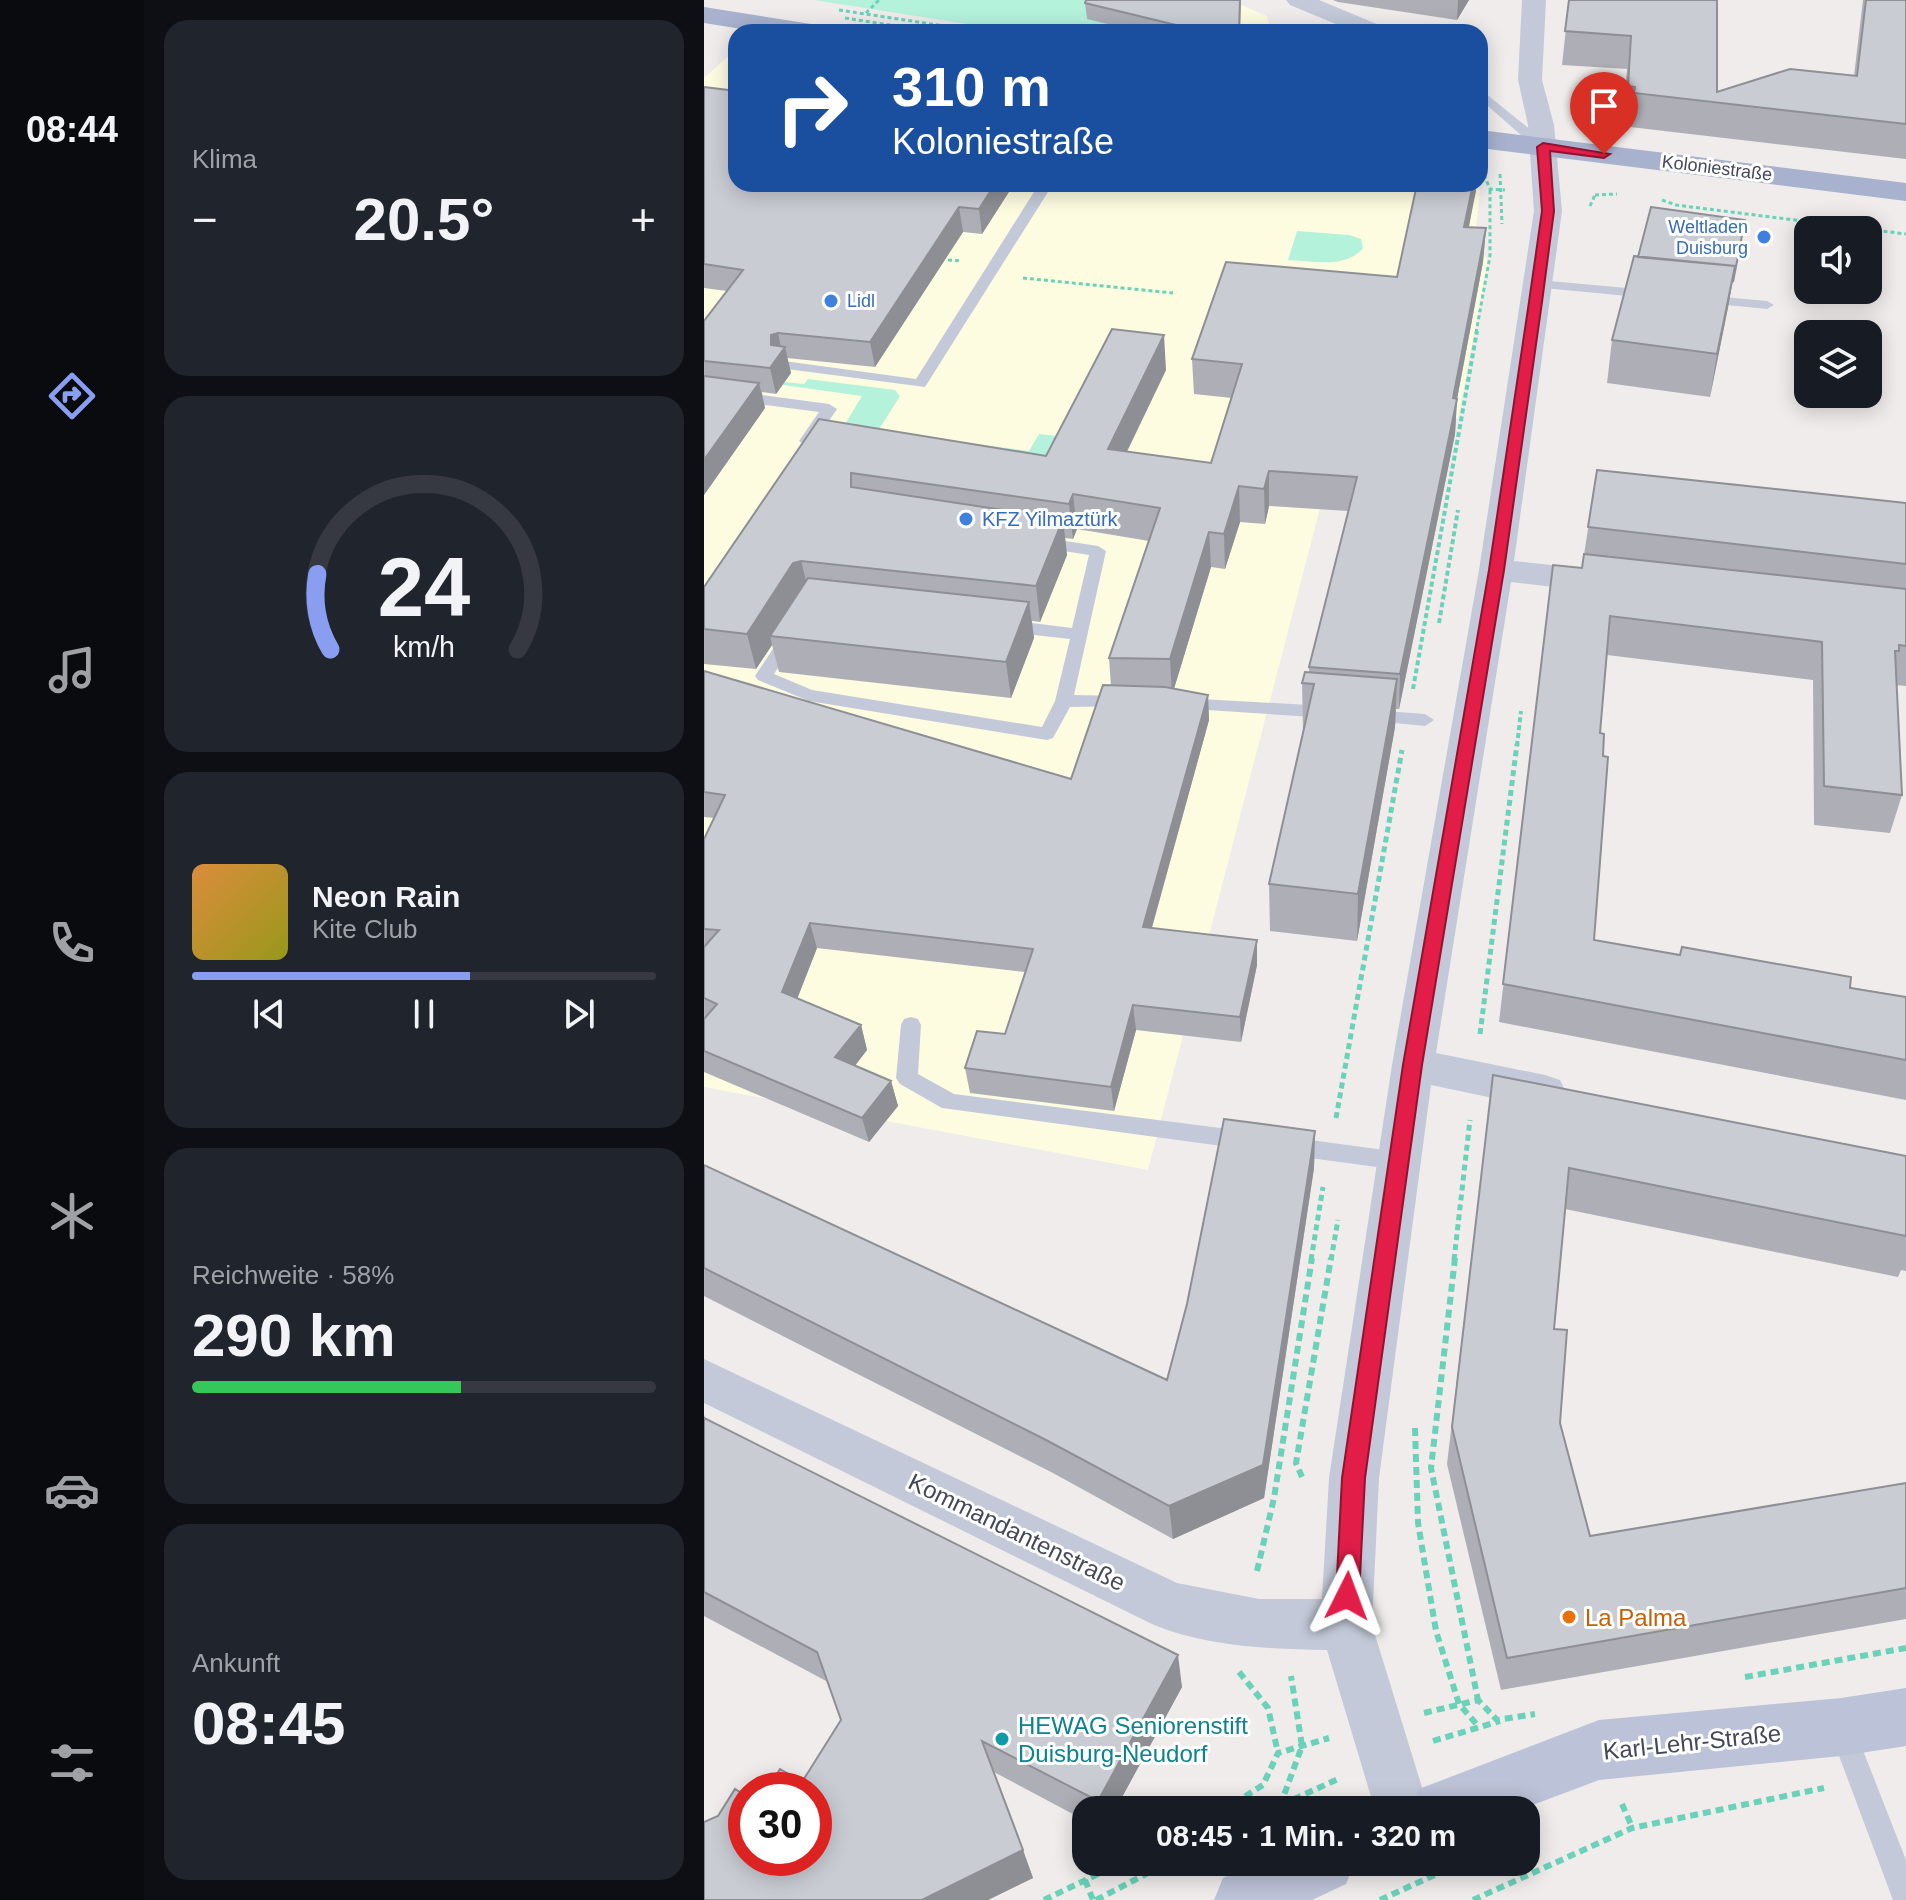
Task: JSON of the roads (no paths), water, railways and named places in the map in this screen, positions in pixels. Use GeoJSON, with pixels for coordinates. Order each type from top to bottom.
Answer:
{"type":"FeatureCollection","features":[{"type":"Feature","properties":{"kind":"main road"},"geometry":{"type":"LineString","coordinates":[[704,15],[761,24]]}},
{"type":"Feature","properties":{"kind":"main road","name":"Koloniestraße"},"geometry":{"type":"LineString","coordinates":[[1488,140],[1906,192]]}},
{"type":"Feature","properties":{"kind":"main road","name":"Karl-Lehr-Straße"},"geometry":{"type":"LineString","coordinates":[[1477,1796],[1599,1750],[1841,1727],[1906,1717]]}},
{"type":"Feature","properties":{"kind":"main road"},"geometry":{"type":"LineString","coordinates":[[1245,1900],[1295,1876]]}},
{"type":"Feature","properties":{"kind":"street"},"geometry":{"type":"LineString","coordinates":[[1298,0],[1330,23]]}},
{"type":"Feature","properties":{"kind":"street"},"geometry":{"type":"LineString","coordinates":[[1398,1796],[1346,1625],[1354,1478],[1413,1065],[1496,570],[1558,286],[1543,147],[1530,80],[1534,0]]}},
{"type":"Feature","properties":{"kind":"street"},"geometry":{"type":"LineString","coordinates":[[1496,570],[1630,585]]}},
{"type":"Feature","properties":{"kind":"street"},"geometry":{"type":"LineString","coordinates":[[1413,1065],[1583,1099]]}},
{"type":"Feature","properties":{"kind":"street","name":"Kommandantenstraße"},"geometry":{"type":"LineString","coordinates":[[704,1380],[1172,1607],[1272,1623],[1346,1625]]}},
{"type":"Feature","properties":{"kind":"lane"},"geometry":{"type":"LineString","coordinates":[[1488,100],[1543,147]]}},
{"type":"Feature","properties":{"kind":"lane"},"geometry":{"type":"LineString","coordinates":[[784,365],[920,384],[1041,192]]}},
{"type":"Feature","properties":{"kind":"lane"},"geometry":{"type":"LineString","coordinates":[[1558,286],[1767,305]]}},
{"type":"Feature","properties":{"kind":"lane"},"geometry":{"type":"LineString","coordinates":[[704,392],[829,409],[795,459]]}},
{"type":"Feature","properties":{"kind":"lane"},"geometry":{"type":"LineString","coordinates":[[802,616],[764,676],[809,695],[1047,734],[1064,701],[1098,551],[1027,540]]}},
{"type":"Feature","properties":{"kind":"lane"},"geometry":{"type":"LineString","coordinates":[[984,624],[1079,634]]}},
{"type":"Feature","properties":{"kind":"lane"},"geometry":{"type":"LineString","coordinates":[[1064,701],[1138,703]]}},
{"type":"Feature","properties":{"kind":"lane"},"geometry":{"type":"LineString","coordinates":[[1167,704],[1425,720]]}},
{"type":"Feature","properties":{"kind":"lane"},"geometry":{"type":"LineString","coordinates":[[911,1025],[907,1078],[950,1102],[1399,1161]]}},
{"type":"Feature","properties":{"kind":"lane"},"geometry":{"type":"LineString","coordinates":[[1841,1727],[1906,1897]]}},
{"type":"Feature","properties":{"kind":"place","name":"Weltladen Duisburg"},"geometry":{"type":"Point","coordinates":[1764,237]}},
{"type":"Feature","properties":{"kind":"place","name":"Lidl"},"geometry":{"type":"Point","coordinates":[831,301]}},
{"type":"Feature","properties":{"kind":"place","name":"KFZ Yilmaztürk"},"geometry":{"type":"Point","coordinates":[966,519]}},
{"type":"Feature","properties":{"kind":"place","name":"La Palma"},"geometry":{"type":"Point","coordinates":[1569,1617]}},
{"type":"Feature","properties":{"kind":"place","name":"HEWAG Seniorenstift Duisburg-Neudorf"},"geometry":{"type":"Point","coordinates":[1002,1739]}}]}
